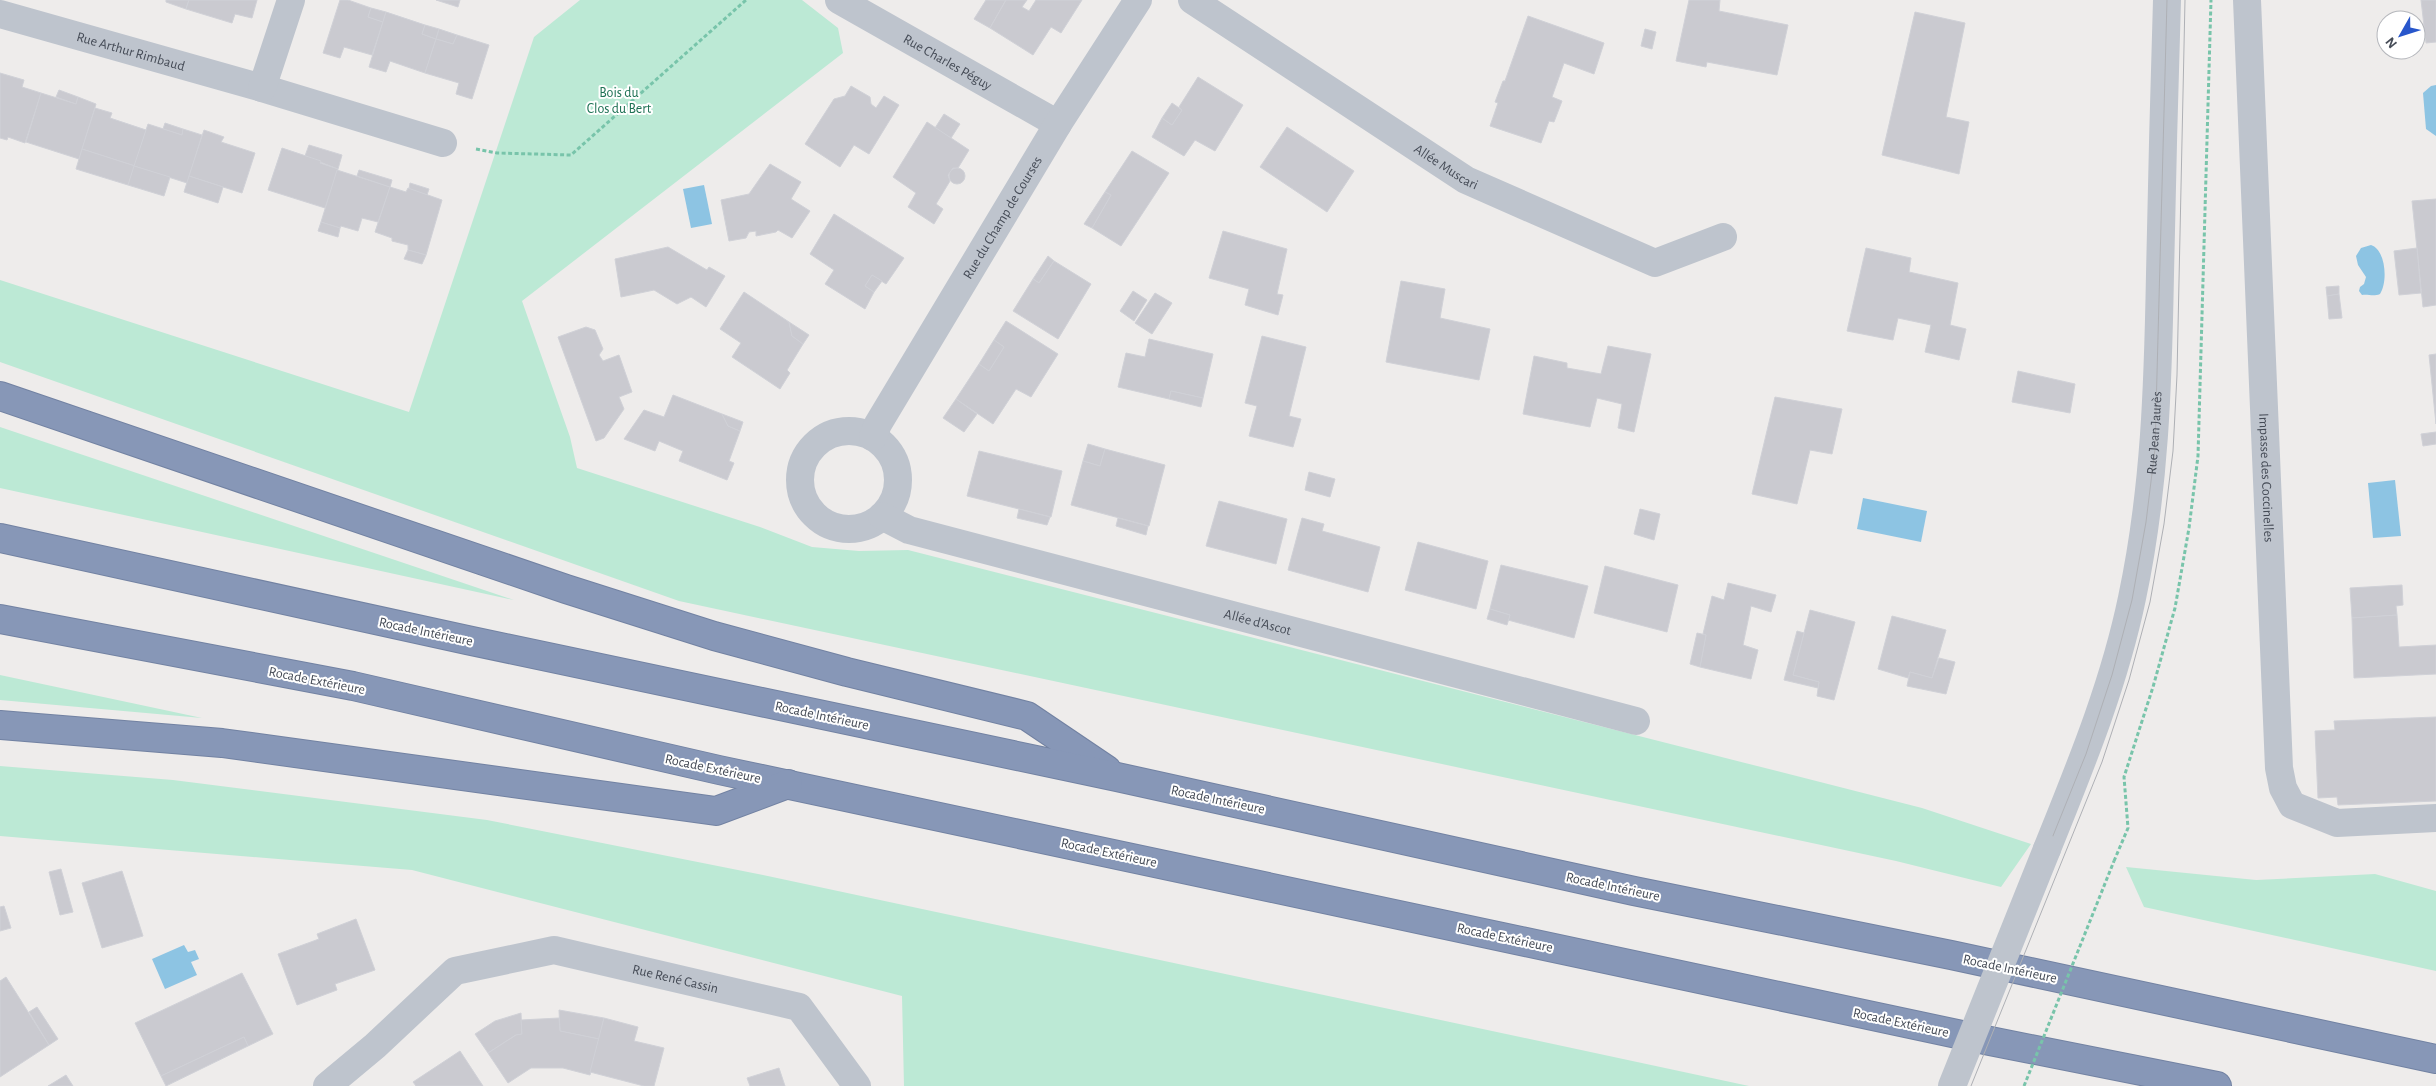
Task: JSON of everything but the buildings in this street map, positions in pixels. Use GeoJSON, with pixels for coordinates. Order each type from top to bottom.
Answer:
{"type":"FeatureCollection","features":[{"type":"Feature","properties":{"kind":"highway"},"geometry":{"type":"LineString","coordinates":[[0,396],[556,586],[714,636],[847,672],[1027,716],[1117,777]]}},
{"type":"Feature","properties":{"kind":"highway","name":"Rocade Intérieure"},"geometry":{"type":"LineString","coordinates":[[0,538],[467,640],[1117,777],[1634,891],[1960,957],[2436,1059]]}},
{"type":"Feature","properties":{"kind":"highway","name":"Rocade Extérieure"},"geometry":{"type":"LineString","coordinates":[[0,619],[353,686],[788,784],[1990,1041],[2217,1086]]}},
{"type":"Feature","properties":{"kind":"highway"},"geometry":{"type":"LineString","coordinates":[[0,726],[222,743],[716,811],[788,784]]}},
{"type":"Feature","properties":{"kind":"street"},"geometry":{"type":"LineString","coordinates":[[262,88],[291,0]]}},
{"type":"Feature","properties":{"kind":"street","name":"Rue Charles Péguy"},"geometry":{"type":"LineString","coordinates":[[839,0],[1058,124]]}},
{"type":"Feature","properties":{"kind":"street","name":"Rue du Champ de Courses"},"geometry":{"type":"LineString","coordinates":[[873,437],[878,424],[1058,124],[1138,0]]}},
{"type":"Feature","properties":{"kind":"street","name":"Allée Muscari"},"geometry":{"type":"LineString","coordinates":[[1192,0],[1466,180],[1655,263],[1723,236]]}},
{"type":"Feature","properties":{"kind":"street","name":"Rue Jean Jaurès"},"geometry":{"type":"LineString","coordinates":[[1952,1086],[2086,754],[2112,675],[2132,600],[2146,522],[2155,450],[2166,0]]}},
{"type":"Feature","properties":{"kind":"street","name":"Impasse des Coccinelles"},"geometry":{"type":"LineString","coordinates":[[2247,0],[2278,749],[2283,788],[2292,805],[2337,823],[2436,818]]}},
{"type":"Feature","properties":{"kind":"street","name":"Rue Arthur Rimbaud"},"geometry":{"type":"LineString","coordinates":[[0,14],[262,88],[442,143]]}},
{"type":"Feature","properties":{"kind":"street"},"geometry":{"type":"LineString","coordinates":[[841,431],[858,431],[873,437],[885,446],[898,474],[897,490],[892,504],[882,516],[868,525],[852,529],[836,528],[821,520],[809,509],[801,494],[800,477],[804,461],[812,447],[825,436],[841,431]]}},
{"type":"Feature","properties":{"kind":"street","name":"Allée d'Ascot"},"geometry":{"type":"LineString","coordinates":[[882,516],[909,530],[1636,721]]}},
{"type":"Feature","properties":{"kind":"street","name":"Rue René Cassin"},"geometry":{"type":"LineString","coordinates":[[327,1086],[375,1046],[455,971],[554,950],[800,1007],[857,1086]]}},
{"type":"Feature","properties":{"kind":"path"},"geometry":{"type":"LineString","coordinates":[[442,143],[497,153],[571,155],[746,0]]}},
{"type":"Feature","properties":{"kind":"path"},"geometry":{"type":"LineString","coordinates":[[2024,1086],[2114,861]]}},
{"type":"Feature","properties":{"kind":"green space","name":"Bois du Clos du Bert"},"geometry":{"type":"Polygon","coordinates":[[[580,0],[802,0],[838,28],[843,53],[522,301],[570,437],[577,468],[760,527],[812,547],[859,551],[908,550],[1922,808],[2031,844],[2001,887],[1896,861],[679,601],[0,362],[0,280],[409,412],[534,37],[580,0]]]}},
{"type":"Feature","properties":{"kind":"green space"},"geometry":{"type":"Polygon","coordinates":[[[0,427],[514,600],[0,488],[0,427]]]}},
{"type":"Feature","properties":{"kind":"green space"},"geometry":{"type":"Polygon","coordinates":[[[0,675],[202,718],[0,700],[0,675]]]}},
{"type":"Feature","properties":{"kind":"green space"},"geometry":{"type":"Polygon","coordinates":[[[0,766],[173,780],[487,820],[763,875],[1749,1086],[904,1086],[902,996],[412,870],[0,836],[0,766]]]}},
{"type":"Feature","properties":{"kind":"green space"},"geometry":{"type":"Polygon","coordinates":[[[2126,867],[2256,880],[2375,874],[2436,891],[2436,971],[2144,907],[2126,867]]]}},
{"type":"Feature","properties":{"kind":"water"},"geometry":{"type":"Polygon","coordinates":[[[2436,85],[2436,136],[2426,129],[2423,93],[2431,86],[2436,85]]]}},
{"type":"Feature","properties":{"kind":"water"},"geometry":{"type":"Polygon","coordinates":[[[704,185],[712,224],[691,228],[683,189],[704,185]]]}},
{"type":"Feature","properties":{"kind":"water"},"geometry":{"type":"Polygon","coordinates":[[[2371,245],[2380,253],[2383,260],[2385,275],[2383,289],[2380,294],[2362,295],[2359,291],[2366,277],[2358,265],[2356,256],[2361,248],[2371,245]]]}},
{"type":"Feature","properties":{"kind":"water"},"geometry":{"type":"Polygon","coordinates":[[[2395,480],[2401,536],[2373,538],[2368,483],[2395,480]]]}},
{"type":"Feature","properties":{"kind":"water"},"geometry":{"type":"Polygon","coordinates":[[[1863,498],[1927,511],[1921,542],[1857,529],[1863,498]]]}},
{"type":"Feature","properties":{"kind":"water"},"geometry":{"type":"Polygon","coordinates":[[[184,945],[188,952],[195,950],[199,959],[191,962],[197,975],[165,989],[152,959],[184,945]]]}},
{"type":"Feature","properties":{"kind":"tram line"},"geometry":{"type":"LineString","coordinates":[[1952,1086],[2086,754],[2112,675],[2132,600],[2146,522],[2155,449],[2167,0]]}},
{"type":"Feature","properties":{"kind":"tram line"},"geometry":{"type":"LineString","coordinates":[[1971,1086],[2102,762],[2129,680],[2150,602],[2164,524],[2173,451],[2177,375],[2185,0]]}}]}
